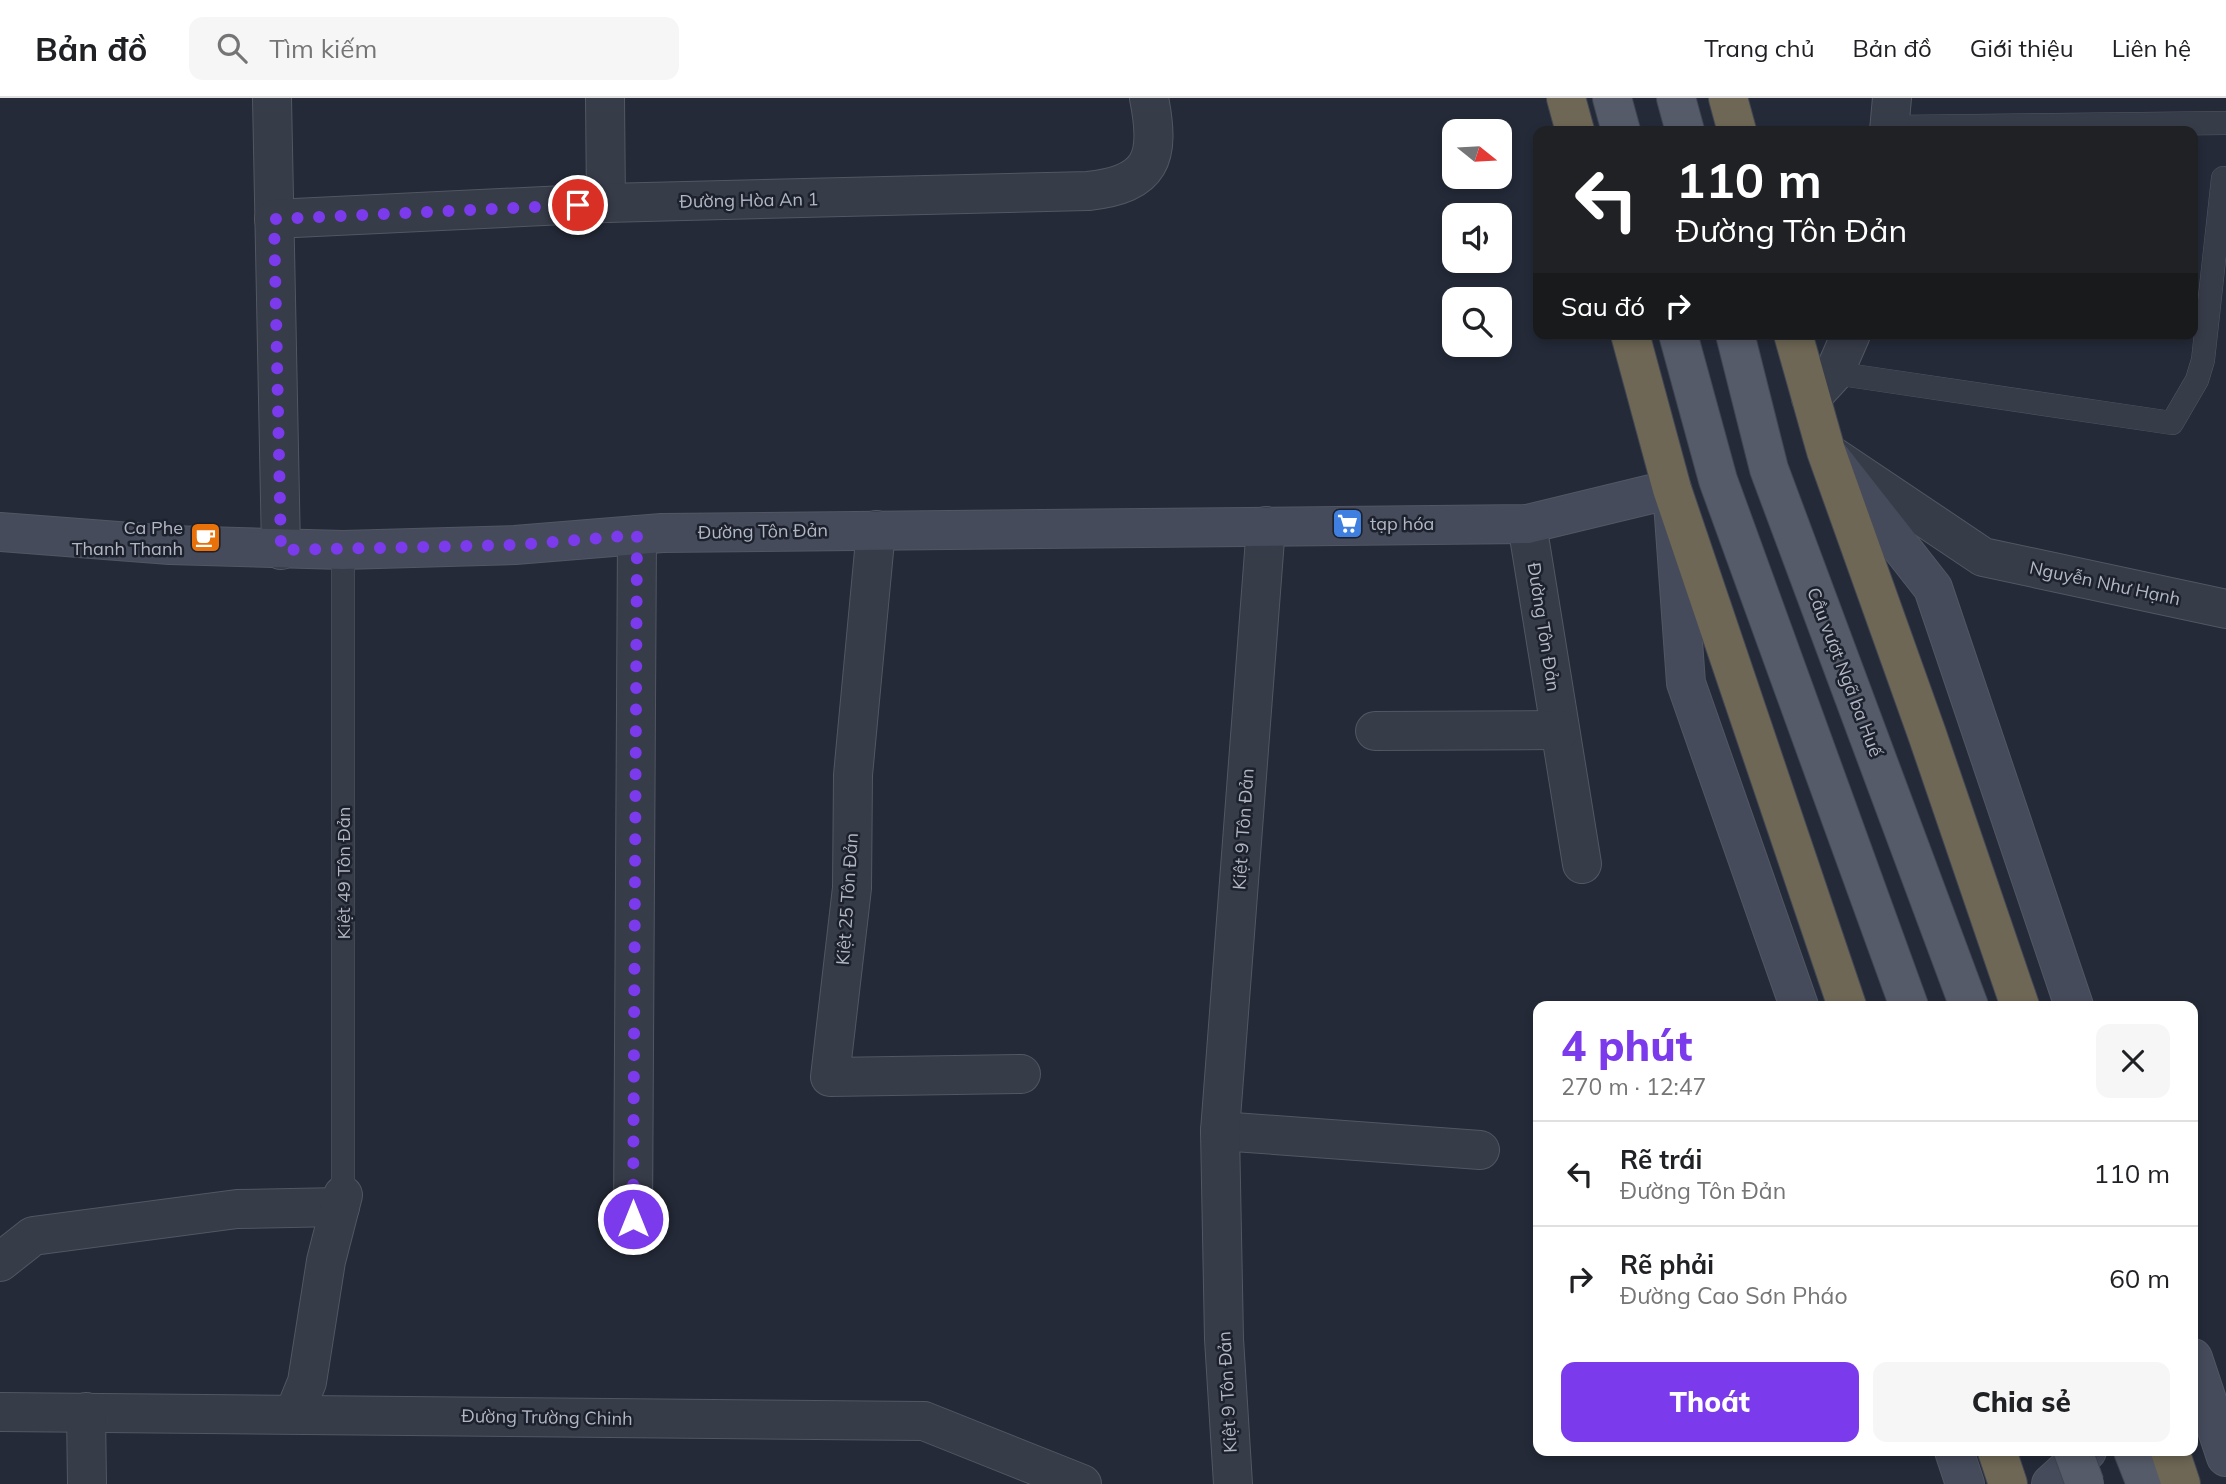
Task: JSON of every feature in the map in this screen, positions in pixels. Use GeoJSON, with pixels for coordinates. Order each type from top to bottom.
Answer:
{"type":"FeatureCollection","features":[{"type":"Feature","properties":{"kind":"highway"},"geometry":{"type":"LineString","coordinates":[[1566,98],[1574,126]]}},
{"type":"Feature","properties":{"kind":"highway"},"geometry":{"type":"LineString","coordinates":[[1728,98],[1736,126]]}},
{"type":"Feature","properties":{"kind":"highway"},"geometry":{"type":"LineString","coordinates":[[1632,340],[1672,489],[1845,1001]]}},
{"type":"Feature","properties":{"kind":"highway"},"geometry":{"type":"LineString","coordinates":[[1796,340],[1822,385],[1826,451],[2018,1001]]}},
{"type":"Feature","properties":{"kind":"highway"},"geometry":{"type":"LineString","coordinates":[[1999,1456],[2008,1484]]}},
{"type":"Feature","properties":{"kind":"highway"},"geometry":{"type":"LineString","coordinates":[[2172,1456],[2181,1484]]}},
{"type":"Feature","properties":{"kind":"main road"},"geometry":{"type":"LineString","coordinates":[[1612,98],[1620,126]]}},
{"type":"Feature","properties":{"kind":"main road"},"geometry":{"type":"LineString","coordinates":[[1676,98],[1684,126]]}},
{"type":"Feature","properties":{"kind":"main road"},"geometry":{"type":"LineString","coordinates":[[1680,340],[1718,480],[1907,1001]]}},
{"type":"Feature","properties":{"kind":"main road","name":"Cầu vượt Ngã ba Huế"},"geometry":{"type":"LineString","coordinates":[[1736,340],[1769,470],[1967,1001]]}},
{"type":"Feature","properties":{"kind":"main road"},"geometry":{"type":"LineString","coordinates":[[2075,1456],[2085,1484]]}},
{"type":"Feature","properties":{"kind":"main road"},"geometry":{"type":"LineString","coordinates":[[2135,1456],[2146,1484]]}},
{"type":"Feature","properties":{"kind":"street"},"geometry":{"type":"LineString","coordinates":[[272,98],[281,550]]}},
{"type":"Feature","properties":{"kind":"street"},"geometry":{"type":"LineString","coordinates":[[605,98],[606,203]]}},
{"type":"Feature","properties":{"kind":"street","name":"Đường Hòa An 1"},"geometry":{"type":"LineString","coordinates":[[274,219],[606,203],[1111,189],[1130,183],[1142,173],[1150,156],[1154,136],[1149,98]]}},
{"type":"Feature","properties":{"kind":"street"},"geometry":{"type":"LineString","coordinates":[[1822,385],[1848,340]]}},
{"type":"Feature","properties":{"kind":"street"},"geometry":{"type":"LineString","coordinates":[[1826,451],[1933,588],[2072,1001]]}},
{"type":"Feature","properties":{"kind":"street","name":"Nguyễn Như Hạnh"},"geometry":{"type":"LineString","coordinates":[[1826,451],[1983,557],[2226,609]]}},
{"type":"Feature","properties":{"kind":"street"},"geometry":{"type":"LineString","coordinates":[[1672,489],[1686,683],[1797,1001]]}},
{"type":"Feature","properties":{"kind":"street","name":"Đường Tôn Đản"},"geometry":{"type":"LineString","coordinates":[[0,532],[170,545],[343,550],[515,545],[637,535],[1527,524],[1672,489]]}},
{"type":"Feature","properties":{"kind":"street","name":"Đường Tôn Đản"},"geometry":{"type":"LineString","coordinates":[[1527,524],[1582,864]]}},
{"type":"Feature","properties":{"kind":"street","name":"Kiệt 9 Tôn Đản"},"geometry":{"type":"LineString","coordinates":[[1233,1484],[1224,1339],[1220,1131],[1266,526]]}},
{"type":"Feature","properties":{"kind":"street","name":"Kiệt 25 Tôn Đản"},"geometry":{"type":"LineString","coordinates":[[876,530],[853,775],[852,888],[830,1077],[1021,1074]]}},
{"type":"Feature","properties":{"kind":"street"},"geometry":{"type":"LineString","coordinates":[[633,1219],[637,535]]}},
{"type":"Feature","properties":{"kind":"street"},"geometry":{"type":"LineString","coordinates":[[1375,731],[1560,730]]}},
{"type":"Feature","properties":{"kind":"street"},"geometry":{"type":"LineString","coordinates":[[1220,1131],[1480,1150]]}},
{"type":"Feature","properties":{"kind":"street"},"geometry":{"type":"LineString","coordinates":[[0,1262],[33,1236],[237,1209],[341,1201],[326,1261],[307,1382],[293,1414]]}},
{"type":"Feature","properties":{"kind":"street"},"geometry":{"type":"LineString","coordinates":[[2198,1373],[2226,1457]]}},
{"type":"Feature","properties":{"kind":"street","name":"Đường Trường Chinh"},"geometry":{"type":"LineString","coordinates":[[0,1412],[924,1421],[1082,1484]]}},
{"type":"Feature","properties":{"kind":"street"},"geometry":{"type":"LineString","coordinates":[[86,1412],[87,1484]]}},
{"type":"Feature","properties":{"kind":"street"},"geometry":{"type":"LineString","coordinates":[[1956,1456],[1965,1484]]}},
{"type":"Feature","properties":{"kind":"street"},"geometry":{"type":"LineString","coordinates":[[2051,1484],[2082,1456]]}},
{"type":"Feature","properties":{"kind":"street"},"geometry":{"type":"LineString","coordinates":[[2186,1456],[2226,1476]]}},
{"type":"Feature","properties":{"kind":"lane"},"geometry":{"type":"LineString","coordinates":[[1891,119],[2226,122]]}},
{"type":"Feature","properties":{"kind":"lane"},"geometry":{"type":"LineString","coordinates":[[1822,385],[2172,423],[2197,380],[2203,360],[2224,178]]}},
{"type":"Feature","properties":{"kind":"lane","name":"Kiệt 49 Tôn Đản"},"geometry":{"type":"LineString","coordinates":[[341,1201],[343,550]]}},
{"type":"Feature","properties":{"kind":"place","name":"tạp hóa"},"geometry":{"type":"Point","coordinates":[1347,523]}},
{"type":"Feature","properties":{"kind":"place","name":"Ca Phe Thanh Thanh"},"geometry":{"type":"Point","coordinates":[206,537]}},
{"type":"Feature","properties":{"kind":"route"},"geometry":{"type":"LineString","coordinates":[[578,205],[274,219],[281,550],[515,545],[637,535],[633,1219]]}}]}
